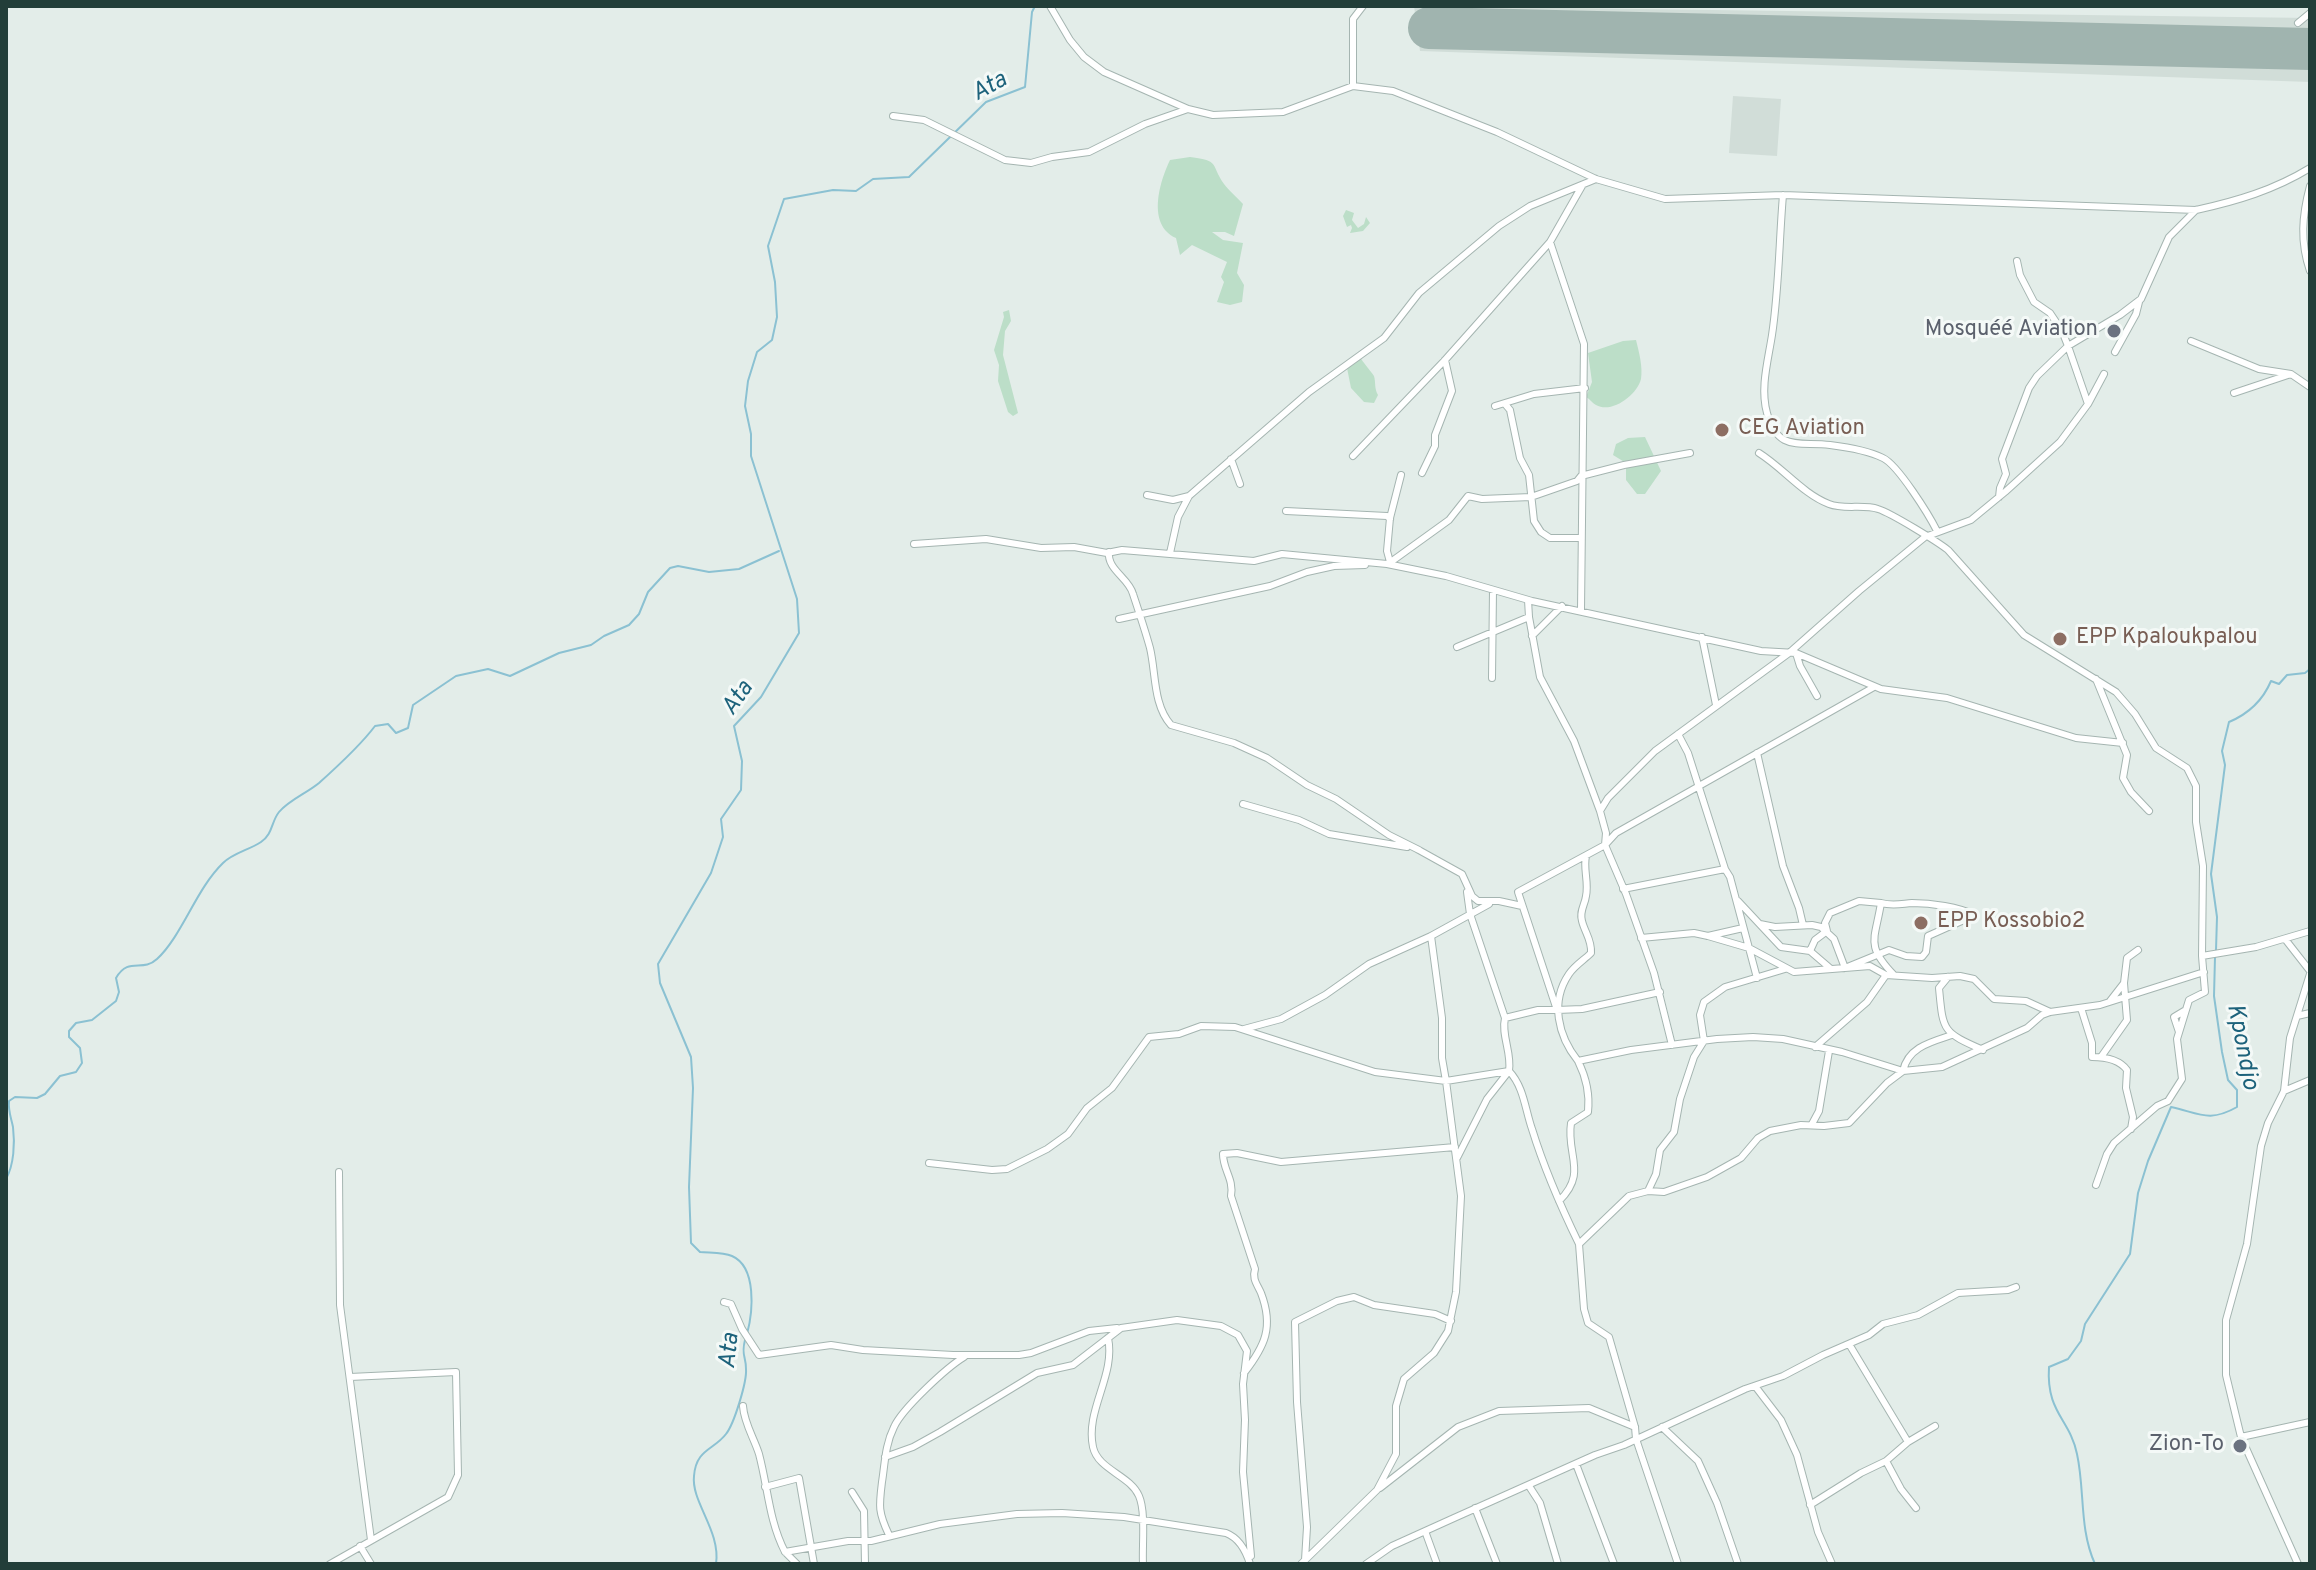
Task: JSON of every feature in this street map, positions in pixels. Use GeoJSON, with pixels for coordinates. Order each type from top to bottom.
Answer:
{"type":"FeatureCollection","features":[{"type":"Feature","properties":{"kind":"street"},"geometry":{"type":"LineString","coordinates":[[1050,6],[1070,40],[1084,57],[1104,72],[1188,109],[1213,115],[1283,112],[1353,86],[1393,91],[1497,132],[1596,179],[1665,199],[1783,195],[2196,210],[2244,199],[2289,181],[2310,168]]}},
{"type":"Feature","properties":{"kind":"street"},"geometry":{"type":"LineString","coordinates":[[1353,86],[1353,19],[1363,6]]}},
{"type":"Feature","properties":{"kind":"street"},"geometry":{"type":"LineString","coordinates":[[2298,23],[2310,13]]}},
{"type":"Feature","properties":{"kind":"street"},"geometry":{"type":"LineString","coordinates":[[893,116],[924,120],[1005,160],[1031,163],[1089,152],[1145,124],[1188,109]]}},
{"type":"Feature","properties":{"kind":"street"},"geometry":{"type":"LineString","coordinates":[[1170,553],[1178,517],[1189,496],[1309,392],[1384,338],[1419,293],[1499,226],[1530,206],[1596,179]]}},
{"type":"Feature","properties":{"kind":"street"},"geometry":{"type":"LineString","coordinates":[[1353,456],[1445,360],[1550,242],[1582,186]]}},
{"type":"Feature","properties":{"kind":"street"},"geometry":{"type":"LineString","coordinates":[[2310,186],[2303,215],[2302,240],[2310,271]]}},
{"type":"Feature","properties":{"kind":"street"},"geometry":{"type":"LineString","coordinates":[[1783,195],[1764,399],[1768,417],[1779,436],[1787,442],[1801,446],[1829,445],[1884,458],[1926,508],[1937,531]]}},
{"type":"Feature","properties":{"kind":"street"},"geometry":{"type":"LineString","coordinates":[[2115,352],[2136,314],[2169,237],[2196,210]]}},
{"type":"Feature","properties":{"kind":"street"},"geometry":{"type":"LineString","coordinates":[[1119,619],[1270,586],[1334,566],[1389,563],[1449,520],[1468,496],[1482,499],[1531,497],[1577,481],[1584,469],[1584,344],[1550,242]]}},
{"type":"Feature","properties":{"kind":"street"},"geometry":{"type":"LineString","coordinates":[[2017,261],[2020,275],[2034,302],[2050,313],[2062,331],[2088,404]]}},
{"type":"Feature","properties":{"kind":"street"},"geometry":{"type":"LineString","coordinates":[[1999,497],[2006,474],[2002,459],[2029,388],[2037,376],[2068,346],[2141,299]]}},
{"type":"Feature","properties":{"kind":"street"},"geometry":{"type":"LineString","coordinates":[[2191,341],[2259,369],[2291,374],[2310,387]]}},
{"type":"Feature","properties":{"kind":"street"},"geometry":{"type":"LineString","coordinates":[[1422,473],[1435,446],[1435,435],[1452,391],[1445,360]]}},
{"type":"Feature","properties":{"kind":"street"},"geometry":{"type":"LineString","coordinates":[[1600,811],[1608,798],[1644,760],[1792,653],[1859,591],[1925,537],[1971,520],[1999,497],[2060,442],[2088,404],[2104,374]]}},
{"type":"Feature","properties":{"kind":"street"},"geometry":{"type":"LineString","coordinates":[[2234,393],[2291,374]]}},
{"type":"Feature","properties":{"kind":"street"},"geometry":{"type":"LineString","coordinates":[[1495,406],[1534,394],[1585,388]]}},
{"type":"Feature","properties":{"kind":"street"},"geometry":{"type":"LineString","coordinates":[[1505,404],[1510,410],[1520,458],[1529,475],[1534,521],[1541,532],[1550,538],[1581,538]]}},
{"type":"Feature","properties":{"kind":"street"},"geometry":{"type":"LineString","coordinates":[[1581,476],[1690,453]]}},
{"type":"Feature","properties":{"kind":"street"},"geometry":{"type":"LineString","coordinates":[[1759,453],[1819,499],[1833,506],[1879,509],[1925,537],[1936,540],[2024,635],[2116,692],[2156,748],[2187,768],[2196,786],[2196,822],[2203,866],[2205,992],[2189,1000],[2184,1011],[2179,1032],[2182,1079],[2168,1101],[2157,1106],[2114,1143],[2096,1185]]}},
{"type":"Feature","properties":{"kind":"street"},"geometry":{"type":"LineString","coordinates":[[1231,459],[1240,484]]}},
{"type":"Feature","properties":{"kind":"street"},"geometry":{"type":"LineString","coordinates":[[1389,563],[1390,519],[1401,475]]}},
{"type":"Feature","properties":{"kind":"street"},"geometry":{"type":"LineString","coordinates":[[1581,476],[1581,610]]}},
{"type":"Feature","properties":{"kind":"street"},"geometry":{"type":"LineString","coordinates":[[1147,495],[1173,500],[1189,496]]}},
{"type":"Feature","properties":{"kind":"street"},"geometry":{"type":"LineString","coordinates":[[1286,511],[1384,516],[1390,519]]}},
{"type":"Feature","properties":{"kind":"street"},"geometry":{"type":"LineString","coordinates":[[914,544],[986,539],[1041,548],[1074,547],[1254,561],[1282,554],[1389,563],[1528,600],[1761,651],[1792,653],[1874,687],[1947,698],[2076,738],[2123,743]]}},
{"type":"Feature","properties":{"kind":"street"},"geometry":{"type":"LineString","coordinates":[[1109,552],[1108,558],[1115,570],[1130,584],[1147,636],[1157,696],[1171,725],[1234,743],[1267,758],[1389,835],[1457,871],[1478,901],[1522,906]]}},
{"type":"Feature","properties":{"kind":"street"},"geometry":{"type":"LineString","coordinates":[[1492,678],[1493,590]]}},
{"type":"Feature","properties":{"kind":"street"},"geometry":{"type":"LineString","coordinates":[[1528,600],[1540,677],[1574,741],[1600,811],[1606,833],[1605,845],[1660,992],[1672,1045]]}},
{"type":"Feature","properties":{"kind":"street"},"geometry":{"type":"LineString","coordinates":[[1532,636],[1562,606]]}},
{"type":"Feature","properties":{"kind":"street"},"geometry":{"type":"LineString","coordinates":[[1457,647],[1529,617]]}},
{"type":"Feature","properties":{"kind":"street"},"geometry":{"type":"LineString","coordinates":[[1702,637],[1716,705]]}},
{"type":"Feature","properties":{"kind":"street"},"geometry":{"type":"LineString","coordinates":[[1792,653],[1817,696]]}},
{"type":"Feature","properties":{"kind":"street"},"geometry":{"type":"LineString","coordinates":[[2096,679],[2127,755],[2123,778],[2149,811]]}},
{"type":"Feature","properties":{"kind":"street"},"geometry":{"type":"LineString","coordinates":[[1244,1029],[1281,1019],[1325,995],[1369,964],[1431,936],[1605,845],[1616,833],[1874,687]]}},
{"type":"Feature","properties":{"kind":"street"},"geometry":{"type":"LineString","coordinates":[[1678,734],[1688,753],[1735,896],[1757,978]]}},
{"type":"Feature","properties":{"kind":"street"},"geometry":{"type":"LineString","coordinates":[[1757,753],[1780,857],[1803,925]]}},
{"type":"Feature","properties":{"kind":"street"},"geometry":{"type":"LineString","coordinates":[[1243,804],[1299,820],[1334,835],[1419,850]]}},
{"type":"Feature","properties":{"kind":"street"},"geometry":{"type":"LineString","coordinates":[[1557,1010],[1559,994],[1570,972],[1591,953],[1588,932],[1581,916],[1586,897],[1586,855]]}},
{"type":"Feature","properties":{"kind":"street"},"geometry":{"type":"LineString","coordinates":[[1623,889],[1725,869]]}},
{"type":"Feature","properties":{"kind":"street"},"geometry":{"type":"LineString","coordinates":[[1456,1159],[1487,1099],[1509,1071],[1511,1060],[1503,1024],[1505,1018],[1470,914],[1466,881]]}},
{"type":"Feature","properties":{"kind":"street"},"geometry":{"type":"LineString","coordinates":[[1518,892],[1563,1036],[1578,1061],[1590,1098],[1588,1112],[1571,1123],[1575,1179],[1570,1191],[1559,1201]]}},
{"type":"Feature","properties":{"kind":"street"},"geometry":{"type":"LineString","coordinates":[[1735,896],[1781,947],[1810,951],[1831,969]]}},
{"type":"Feature","properties":{"kind":"street"},"geometry":{"type":"LineString","coordinates":[[1827,931],[1825,923],[1830,913],[1859,901],[1892,906],[1912,903],[1952,908],[1975,915],[1928,936],[1926,952],[1922,957],[1889,950],[1845,968]]}},
{"type":"Feature","properties":{"kind":"street"},"geometry":{"type":"LineString","coordinates":[[1881,903],[1874,933],[1876,956],[1890,975]]}},
{"type":"Feature","properties":{"kind":"street"},"geometry":{"type":"LineString","coordinates":[[1760,924],[1785,928],[1815,925],[1827,931],[1834,939],[1845,968]]}},
{"type":"Feature","properties":{"kind":"street"},"geometry":{"type":"LineString","coordinates":[[1708,936],[1743,928]]}},
{"type":"Feature","properties":{"kind":"street"},"geometry":{"type":"LineString","coordinates":[[1810,951],[1815,940],[1827,931]]}},
{"type":"Feature","properties":{"kind":"street"},"geometry":{"type":"LineString","coordinates":[[2204,956],[2256,947],[2310,931]]}},
{"type":"Feature","properties":{"kind":"street"},"geometry":{"type":"LineString","coordinates":[[1641,938],[1694,933],[1708,936],[1749,948],[1794,972],[1870,966],[1890,975],[1960,976],[1974,979],[1994,999],[2026,1001],[2050,1012]]}},
{"type":"Feature","properties":{"kind":"street"},"geometry":{"type":"LineString","coordinates":[[1377,1490],[1396,1454],[1396,1406],[1404,1379],[1434,1353],[1451,1321],[1461,1229],[1461,1196],[1442,1058],[1442,1018],[1431,936]]}},
{"type":"Feature","properties":{"kind":"street"},"geometry":{"type":"LineString","coordinates":[[2285,939],[2310,972],[2290,1038],[2284,1091],[2268,1123],[2261,1146],[2249,1230],[2226,1320],[2226,1375],[2241,1437],[2298,1564]]}},
{"type":"Feature","properties":{"kind":"street"},"geometry":{"type":"LineString","coordinates":[[2101,1057],[2127,1020],[2124,983],[2127,958],[2138,950]]}},
{"type":"Feature","properties":{"kind":"street"},"geometry":{"type":"LineString","coordinates":[[1648,1191],[1656,1174],[1660,1150],[1674,1132],[1675,1118],[1694,1057],[1704,1041],[1700,1015],[1704,1002],[1725,987],[1785,969]]}},
{"type":"Feature","properties":{"kind":"street"},"geometry":{"type":"LineString","coordinates":[[1578,1061],[1672,1045],[1738,1037],[1768,1037],[1842,1052],[1903,1071],[1942,1067],[2027,1028],[2050,1012],[2110,1001],[2204,972]]}},
{"type":"Feature","properties":{"kind":"street"},"geometry":{"type":"LineString","coordinates":[[1815,1047],[1867,1002],[1890,975]]}},
{"type":"Feature","properties":{"kind":"street"},"geometry":{"type":"LineString","coordinates":[[1948,977],[1939,988],[1943,1025],[1952,1035],[1983,1050]]}},
{"type":"Feature","properties":{"kind":"street"},"geometry":{"type":"LineString","coordinates":[[2110,1001],[2124,983]]}},
{"type":"Feature","properties":{"kind":"street"},"geometry":{"type":"LineString","coordinates":[[1505,1018],[1538,1010],[1582,1009],[1660,992]]}},
{"type":"Feature","properties":{"kind":"street"},"geometry":{"type":"LineString","coordinates":[[2081,1008],[2092,1043],[2092,1057],[2122,1063],[2127,1070],[2126,1088],[2133,1117],[2131,1129]]}},
{"type":"Feature","properties":{"kind":"street"},"geometry":{"type":"LineString","coordinates":[[2297,1016],[2310,1013]]}},
{"type":"Feature","properties":{"kind":"street"},"geometry":{"type":"LineString","coordinates":[[929,1163],[1007,1169],[1047,1149],[1068,1134],[1087,1108],[1112,1088],[1149,1037],[1179,1034],[1201,1026],[1244,1029],[1375,1072],[1446,1081],[1509,1071]]}},
{"type":"Feature","properties":{"kind":"street"},"geometry":{"type":"LineString","coordinates":[[1579,1244],[1629,1196],[1648,1191],[1664,1192],[1716,1173],[1746,1154],[1758,1138],[1770,1131],[1812,1124],[1849,1123],[1887,1083],[1903,1071],[1905,1062],[1915,1051],[1952,1035]]}},
{"type":"Feature","properties":{"kind":"street"},"geometry":{"type":"LineString","coordinates":[[1812,1124],[1819,1111],[1829,1051]]}},
{"type":"Feature","properties":{"kind":"street"},"geometry":{"type":"LineString","coordinates":[[1509,1071],[1524,1098],[1532,1130],[1579,1244],[1588,1323],[1609,1337],[1636,1439],[1678,1564]]}},
{"type":"Feature","properties":{"kind":"street"},"geometry":{"type":"LineString","coordinates":[[2284,1091],[2310,1080]]}},
{"type":"Feature","properties":{"kind":"street"},"geometry":{"type":"LineString","coordinates":[[1244,1373],[1264,1345],[1267,1313],[1253,1276],[1255,1269],[1231,1196],[1233,1185],[1223,1154],[1237,1153],[1281,1162],[1455,1147]]}},
{"type":"Feature","properties":{"kind":"street"},"geometry":{"type":"LineString","coordinates":[[339,1172],[340,1305],[371,1540]]}},
{"type":"Feature","properties":{"kind":"street"},"geometry":{"type":"LineString","coordinates":[[1366,1564],[1425,1531],[1783,1376],[1869,1335],[1883,1324],[1918,1315],[1958,1293],[2016,1287]]}},
{"type":"Feature","properties":{"kind":"street"},"geometry":{"type":"LineString","coordinates":[[1303,1562],[1307,1527],[1297,1402],[1295,1322],[1337,1301],[1354,1297],[1374,1305],[1435,1314],[1451,1321]]}},
{"type":"Feature","properties":{"kind":"street"},"geometry":{"type":"LineString","coordinates":[[724,1302],[731,1304],[759,1355],[831,1345],[863,1350],[967,1355],[1031,1353],[1080,1334],[1177,1320],[1221,1326],[1238,1335],[1246,1346],[1243,1493],[1251,1564]]}},
{"type":"Feature","properties":{"kind":"street"},"geometry":{"type":"LineString","coordinates":[[885,1457],[913,1447],[1037,1373],[1073,1365],[1121,1328]]}},
{"type":"Feature","properties":{"kind":"street"},"geometry":{"type":"LineString","coordinates":[[1108,1338],[1108,1368],[1092,1429],[1093,1449],[1099,1460],[1137,1492],[1143,1564]]}},
{"type":"Feature","properties":{"kind":"street"},"geometry":{"type":"LineString","coordinates":[[1849,1344],[1908,1442]]}},
{"type":"Feature","properties":{"kind":"street"},"geometry":{"type":"LineString","coordinates":[[889,1535],[878,1503],[885,1457],[895,1424],[953,1363],[967,1355]]}},
{"type":"Feature","properties":{"kind":"street"},"geometry":{"type":"LineString","coordinates":[[330,1564],[448,1497],[458,1475],[456,1372],[350,1377]]}},
{"type":"Feature","properties":{"kind":"street"},"geometry":{"type":"LineString","coordinates":[[1755,1386],[1772,1406],[1797,1455],[1810,1505],[1832,1564]]}},
{"type":"Feature","properties":{"kind":"street"},"geometry":{"type":"LineString","coordinates":[[743,1406],[759,1453],[771,1518],[785,1552],[797,1564]]}},
{"type":"Feature","properties":{"kind":"street"},"geometry":{"type":"LineString","coordinates":[[1303,1562],[1377,1490],[1452,1431],[1487,1414],[1511,1410],[1589,1408],[1635,1427]]}},
{"type":"Feature","properties":{"kind":"street"},"geometry":{"type":"LineString","coordinates":[[2241,1437],[2310,1422]]}},
{"type":"Feature","properties":{"kind":"street"},"geometry":{"type":"LineString","coordinates":[[1810,1505],[1886,1461],[1908,1442],[1935,1426]]}},
{"type":"Feature","properties":{"kind":"street"},"geometry":{"type":"LineString","coordinates":[[1662,1427],[1698,1461],[1717,1503],[1738,1564]]}},
{"type":"Feature","properties":{"kind":"street"},"geometry":{"type":"LineString","coordinates":[[1886,1461],[1901,1489],[1916,1508]]}},
{"type":"Feature","properties":{"kind":"street"},"geometry":{"type":"LineString","coordinates":[[1576,1464],[1614,1564]]}},
{"type":"Feature","properties":{"kind":"street"},"geometry":{"type":"LineString","coordinates":[[765,1487],[799,1478],[814,1564]]}},
{"type":"Feature","properties":{"kind":"street"},"geometry":{"type":"LineString","coordinates":[[1529,1486],[1540,1503],[1558,1564]]}},
{"type":"Feature","properties":{"kind":"street"},"geometry":{"type":"LineString","coordinates":[[852,1492],[864,1511],[865,1564]]}},
{"type":"Feature","properties":{"kind":"street"},"geometry":{"type":"LineString","coordinates":[[1475,1508],[1497,1564]]}},
{"type":"Feature","properties":{"kind":"street"},"geometry":{"type":"LineString","coordinates":[[785,1552],[865,1541],[949,1523],[1017,1514],[1062,1513],[1141,1520],[1230,1534],[1245,1550],[1251,1564]]}},
{"type":"Feature","properties":{"kind":"street"},"geometry":{"type":"LineString","coordinates":[[1425,1531],[1437,1564]]}},
{"type":"Feature","properties":{"kind":"street"},"geometry":{"type":"LineString","coordinates":[[360,1546],[371,1564]]}},
{"type":"Feature","properties":{"kind":"shaded area"},"geometry":{"type":"Polygon","coordinates":[[[1414,6],[2310,18],[2310,82],[1420,51],[1414,6]]]}},
{"type":"Feature","properties":{"kind":"shaded area"},"geometry":{"type":"Polygon","coordinates":[[[1733,96],[1781,99],[1777,156],[1729,153],[1733,96]]]}},
{"type":"Feature","properties":{"kind":"green space"},"geometry":{"type":"Polygon","coordinates":[[[1190,157],[1211,162],[1224,184],[1243,204],[1234,236],[1212,232],[1223,240],[1243,243],[1237,273],[1244,285],[1242,302],[1230,305],[1217,302],[1227,262],[1192,245],[1180,255],[1176,238],[1161,224],[1159,191],[1166,169],[1170,160],[1190,157]]]}},
{"type":"Feature","properties":{"kind":"green space"},"geometry":{"type":"Polygon","coordinates":[[[1346,210],[1354,213],[1352,220],[1358,228],[1364,224],[1366,217],[1370,223],[1363,231],[1350,233],[1351,225],[1347,227],[1343,216],[1346,210]]]}},
{"type":"Feature","properties":{"kind":"green space"},"geometry":{"type":"Polygon","coordinates":[[[1009,310],[1011,321],[1005,331],[1003,355],[1018,413],[1013,416],[1008,412],[998,381],[999,365],[994,350],[1003,312],[1009,310]]]}},
{"type":"Feature","properties":{"kind":"green space"},"geometry":{"type":"Polygon","coordinates":[[[1636,340],[1641,370],[1639,385],[1629,397],[1616,405],[1602,407],[1595,404],[1586,397],[1592,382],[1588,353],[1623,341],[1636,340]]]}},
{"type":"Feature","properties":{"kind":"green space"},"geometry":{"type":"Polygon","coordinates":[[[1360,357],[1374,376],[1378,395],[1374,403],[1364,402],[1351,388],[1347,368],[1360,357]]]}},
{"type":"Feature","properties":{"kind":"green space"},"geometry":{"type":"Polygon","coordinates":[[[1645,437],[1661,471],[1645,494],[1637,494],[1626,480],[1626,463],[1613,455],[1616,444],[1628,438],[1645,437]]]}},
{"type":"Feature","properties":{"kind":"waterway","name":"Ata"},"geometry":{"type":"LineString","coordinates":[[747,1334],[751,1291],[746,1270],[732,1256],[700,1252],[691,1243],[691,1057],[660,983],[658,964],[711,873],[723,837],[721,819],[741,790],[742,761],[734,726],[761,697],[799,633],[797,599],[751,456],[751,434],[745,406],[748,381],[757,352],[772,340],[777,317],[775,282],[768,246],[784,199],[833,190],[856,191],[873,179],[909,177],[986,102],[1025,87],[1035,6]]}},
{"type":"Feature","properties":{"kind":"waterway"},"geometry":{"type":"LineString","coordinates":[[6,1179],[14,1147],[9,1101],[15,1097],[37,1098],[45,1094],[60,1076],[76,1072],[82,1063],[80,1048],[69,1037],[69,1031],[76,1023],[92,1020],[116,1001],[119,992],[116,978],[121,971],[157,959],[223,863],[265,839],[283,808],[319,783],[375,726],[388,724],[396,733],[408,728],[413,705],[456,676],[488,669],[510,676],[559,653],[591,645],[629,625],[639,614],[648,592],[670,568],[678,566],[709,572],[739,569],[779,551]]}},
{"type":"Feature","properties":{"kind":"waterway","name":"Kpondjo"},"geometry":{"type":"LineString","coordinates":[[2216,950],[2217,917],[2211,874],[2225,765],[2222,751],[2229,722],[2254,706],[2271,681],[2279,684],[2287,675],[2305,673],[2310,669]]}},
{"type":"Feature","properties":{"kind":"waterway","name":"Kpondjo"},"geometry":{"type":"LineString","coordinates":[[2095,1564],[2084,1523],[2077,1454],[2051,1395],[2049,1367],[2068,1359],[2081,1341],[2085,1324],[2130,1254],[2138,1193],[2171,1107],[2211,1116],[2237,1107],[2237,1090],[2228,1080],[2222,1052],[2214,996],[2215,957]]}},
{"type":"Feature","properties":{"kind":"waterway","name":"Ata"},"geometry":{"type":"LineString","coordinates":[[716,1564],[714,1540],[694,1486],[695,1467],[702,1455],[726,1434],[736,1412],[746,1375],[745,1340]]}},
{"type":"Feature","properties":{"kind":"runway"},"geometry":{"type":"LineString","coordinates":[[1429,28],[2310,49]]}},
{"type":"Feature","properties":{"kind":"place","name":"Mosquéé Aviation"},"geometry":{"type":"Point","coordinates":[2114,331]}},
{"type":"Feature","properties":{"kind":"place","name":"CEG Aviation"},"geometry":{"type":"Point","coordinates":[1722,430]}},
{"type":"Feature","properties":{"kind":"place","name":"EPP Kpaloukpalou"},"geometry":{"type":"Point","coordinates":[2060,639]}},
{"type":"Feature","properties":{"kind":"place","name":"EPP Kossobio2"},"geometry":{"type":"Point","coordinates":[1921,923]}},
{"type":"Feature","properties":{"kind":"place","name":"Zion-To"},"geometry":{"type":"Point","coordinates":[2240,1446]}}]}
